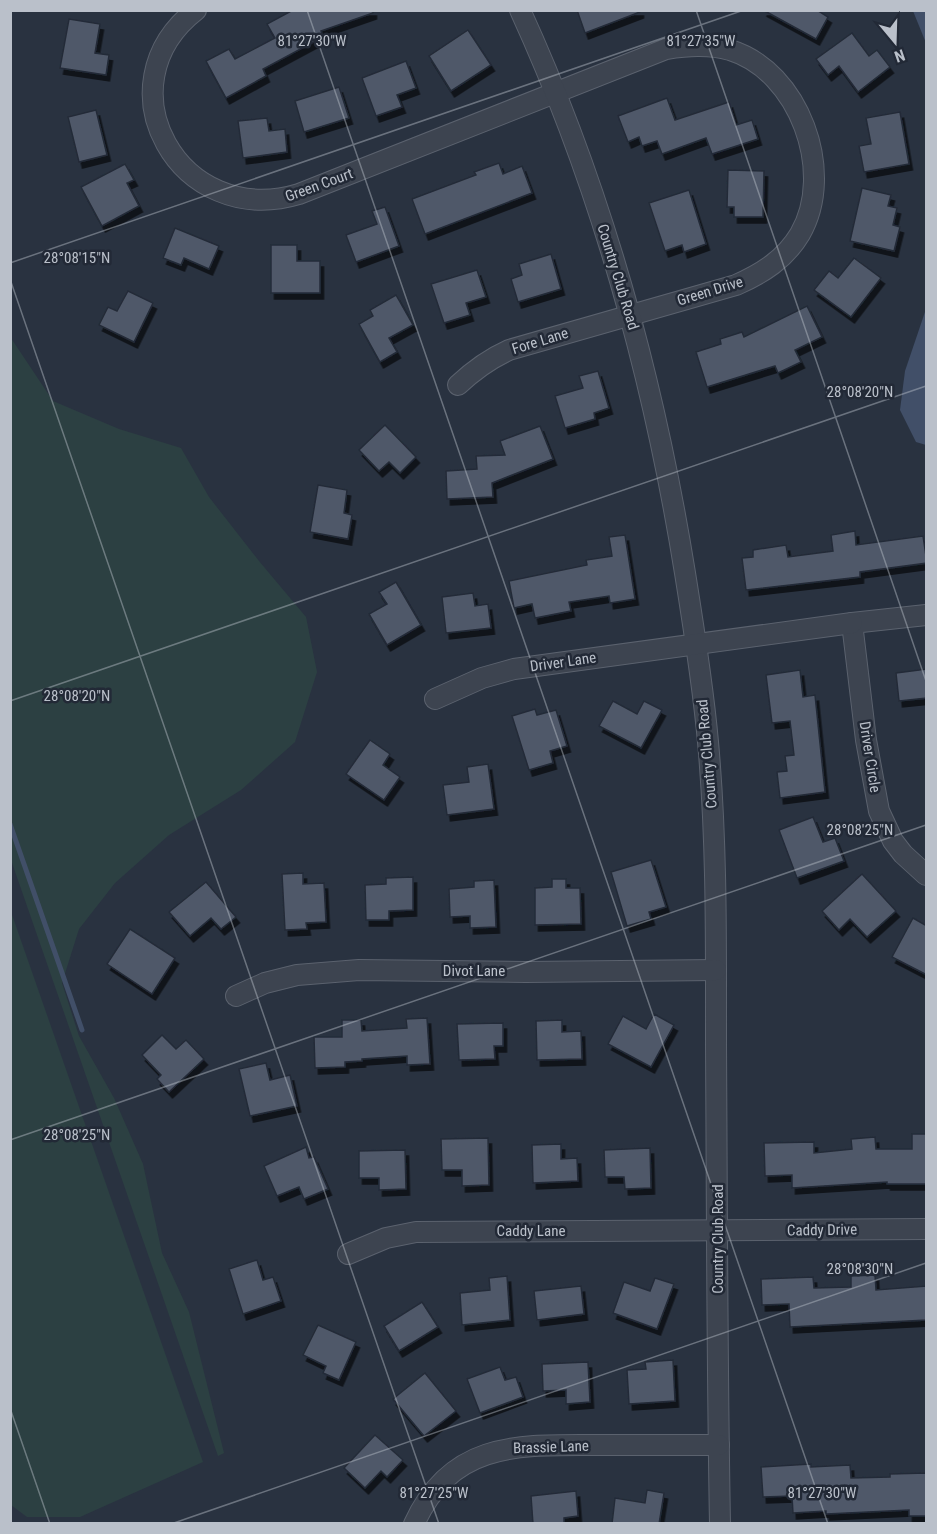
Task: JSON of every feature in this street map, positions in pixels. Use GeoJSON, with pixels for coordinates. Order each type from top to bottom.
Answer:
{"type":"FeatureCollection","features":[{"type":"Feature","properties":{"kind":"street","name":"Green Court"},"geometry":{"type":"LineString","coordinates":[[196,10],[178,28],[161,56],[154,87],[156,120],[169,149],[188,172],[213,189],[240,199],[270,200],[299,194],[556,94]]}},
{"type":"Feature","properties":{"kind":"street","name":"Country Club Road"},"geometry":{"type":"LineString","coordinates":[[520,10],[556,94],[589,183],[630,315],[648,382],[675,512],[697,643],[708,742],[716,970],[720,1524]]}},
{"type":"Feature","properties":{"kind":"street","name":"Green Drive"},"geometry":{"type":"LineString","coordinates":[[556,94],[666,49],[709,46],[740,54],[767,70],[783,89],[796,110],[805,133],[813,163],[814,186],[810,208],[799,236],[785,254],[758,276],[736,285],[630,315]]}},
{"type":"Feature","properties":{"kind":"street","name":"Fore Lane"},"geometry":{"type":"LineString","coordinates":[[458,385],[473,371],[509,350],[630,315]]}},
{"type":"Feature","properties":{"kind":"street"},"geometry":{"type":"LineString","coordinates":[[697,643],[927,615]]}},
{"type":"Feature","properties":{"kind":"street","name":"Driver Circle"},"geometry":{"type":"LineString","coordinates":[[852,623],[866,740],[879,812],[898,848],[927,875]]}},
{"type":"Feature","properties":{"kind":"street","name":"Driver Lane"},"geometry":{"type":"LineString","coordinates":[[435,699],[482,678],[514,669],[697,643]]}},
{"type":"Feature","properties":{"kind":"street","name":"Divot Lane"},"geometry":{"type":"LineString","coordinates":[[236,996],[265,983],[297,975],[359,970],[538,972],[716,970]]}},
{"type":"Feature","properties":{"kind":"street","name":"Caddy Drive"},"geometry":{"type":"LineString","coordinates":[[718,1230],[927,1229]]}},
{"type":"Feature","properties":{"kind":"street","name":"Caddy Lane"},"geometry":{"type":"LineString","coordinates":[[348,1254],[386,1238],[416,1232],[718,1230]]}},
{"type":"Feature","properties":{"kind":"street","name":"Brassie Lane"},"geometry":{"type":"LineString","coordinates":[[414,1524],[428,1499],[452,1474],[475,1460],[499,1450],[534,1445],[718,1446]]}},
{"type":"Feature","properties":{"kind":"green space"},"geometry":{"type":"Polygon","coordinates":[[[11,338],[53,401],[119,429],[181,448],[209,497],[306,617],[317,672],[295,742],[241,790],[169,835],[115,883],[79,929],[62,983],[79,1036],[114,1098],[143,1164],[162,1253],[189,1312],[224,1453],[218,1456],[11,860],[11,338]]]}},
{"type":"Feature","properties":{"kind":"green space"},"geometry":{"type":"Polygon","coordinates":[[[10,909],[203,1462],[80,1517],[27,1517],[11,1505],[10,909]]]}},
{"type":"Feature","properties":{"kind":"water"},"geometry":{"type":"Polygon","coordinates":[[[913,11],[926,11],[926,43],[913,11]]]}},
{"type":"Feature","properties":{"kind":"water"},"geometry":{"type":"Polygon","coordinates":[[[926,309],[926,445],[916,442],[900,410],[905,371],[926,309]]]}},
{"type":"Feature","properties":{"kind":"building"},"geometry":{"type":"Polygon","coordinates":[[[293,10],[373,10],[373,13],[321,31],[323,37],[263,69],[266,76],[226,98],[206,61],[229,49],[235,59],[275,38],[267,24],[293,10]]]}},
{"type":"Feature","properties":{"kind":"building"},"geometry":{"type":"Polygon","coordinates":[[[577,10],[640,10],[640,12],[585,33],[577,10]]]}},
{"type":"Feature","properties":{"kind":"building"},"geometry":{"type":"Polygon","coordinates":[[[763,10],[817,10],[828,17],[816,39],[763,10]]]}},
{"type":"Feature","properties":{"kind":"building"},"geometry":{"type":"Polygon","coordinates":[[[69,19],[100,24],[95,53],[109,55],[106,75],[60,68],[69,19]]]}},
{"type":"Feature","properties":{"kind":"building"},"geometry":{"type":"Polygon","coordinates":[[[468,30],[491,65],[451,91],[429,56],[468,30]]]}},
{"type":"Feature","properties":{"kind":"building"},"geometry":{"type":"Polygon","coordinates":[[[852,33],[869,56],[877,50],[890,67],[858,92],[839,66],[828,75],[816,59],[852,33]]]}},
{"type":"Feature","properties":{"kind":"building"},"geometry":{"type":"Polygon","coordinates":[[[406,61],[416,88],[397,95],[402,107],[376,116],[362,78],[406,61]]]}},
{"type":"Feature","properties":{"kind":"building"},"geometry":{"type":"Polygon","coordinates":[[[339,87],[349,118],[304,132],[295,101],[339,87]]]}},
{"type":"Feature","properties":{"kind":"building"},"geometry":{"type":"Polygon","coordinates":[[[667,98],[675,120],[729,102],[736,125],[752,120],[758,139],[712,154],[706,138],[662,154],[657,141],[642,146],[639,137],[628,142],[618,116],[667,98]]]}},
{"type":"Feature","properties":{"kind":"building"},"geometry":{"type":"Polygon","coordinates":[[[96,110],[107,155],[79,162],[68,117],[96,110]]]}},
{"type":"Feature","properties":{"kind":"building"},"geometry":{"type":"Polygon","coordinates":[[[900,112],[909,164],[864,172],[859,146],[871,144],[866,118],[900,112]]]}},
{"type":"Feature","properties":{"kind":"building"},"geometry":{"type":"Polygon","coordinates":[[[267,118],[269,131],[285,129],[287,152],[243,158],[238,121],[267,118]]]}},
{"type":"Feature","properties":{"kind":"building"},"geometry":{"type":"Polygon","coordinates":[[[499,163],[503,174],[522,166],[532,193],[425,234],[412,199],[476,175],[474,172],[499,163]]]}},
{"type":"Feature","properties":{"kind":"building"},"geometry":{"type":"Polygon","coordinates":[[[125,164],[134,180],[127,183],[139,206],[102,226],[81,187],[125,164]]]}},
{"type":"Feature","properties":{"kind":"building"},"geometry":{"type":"Polygon","coordinates":[[[728,170],[764,171],[763,217],[734,217],[734,207],[727,207],[728,170]]]}},
{"type":"Feature","properties":{"kind":"building"},"geometry":{"type":"Polygon","coordinates":[[[862,188],[891,195],[888,206],[897,208],[893,225],[900,227],[894,251],[850,241],[862,188]]]}},
{"type":"Feature","properties":{"kind":"building"},"geometry":{"type":"Polygon","coordinates":[[[689,190],[706,244],[684,252],[682,245],[665,251],[649,203],[689,190]]]}},
{"type":"Feature","properties":{"kind":"building"},"geometry":{"type":"Polygon","coordinates":[[[385,207],[399,246],[356,262],[346,235],[377,224],[372,211],[385,207]]]}},
{"type":"Feature","properties":{"kind":"building"},"geometry":{"type":"Polygon","coordinates":[[[175,228],[219,246],[209,269],[184,258],[181,265],[163,258],[175,228]]]}},
{"type":"Feature","properties":{"kind":"building"},"geometry":{"type":"Polygon","coordinates":[[[271,245],[297,245],[297,261],[320,261],[320,293],[271,293],[271,245]]]}},
{"type":"Feature","properties":{"kind":"building"},"geometry":{"type":"Polygon","coordinates":[[[551,254],[561,289],[518,302],[511,279],[522,275],[519,264],[551,254]]]}},
{"type":"Feature","properties":{"kind":"building"},"geometry":{"type":"Polygon","coordinates":[[[854,258],[881,278],[851,317],[814,290],[829,271],[838,278],[854,258]]]}},
{"type":"Feature","properties":{"kind":"building"},"geometry":{"type":"Polygon","coordinates":[[[477,270],[486,297],[466,303],[470,315],[444,323],[431,284],[477,270]]]}},
{"type":"Feature","properties":{"kind":"building"},"geometry":{"type":"Polygon","coordinates":[[[128,291],[153,303],[134,342],[99,325],[108,307],[117,311],[128,291]]]}},
{"type":"Feature","properties":{"kind":"building"},"geometry":{"type":"Polygon","coordinates":[[[396,295],[413,325],[389,338],[397,352],[380,362],[359,324],[373,316],[370,310],[396,295]]]}},
{"type":"Feature","properties":{"kind":"building"},"geometry":{"type":"Polygon","coordinates":[[[807,306],[822,337],[795,350],[801,362],[778,373],[775,366],[707,387],[696,352],[721,344],[720,339],[742,332],[744,337],[807,306]]]}},
{"type":"Feature","properties":{"kind":"building"},"geometry":{"type":"Polygon","coordinates":[[[598,371],[609,408],[594,413],[595,419],[565,428],[555,396],[583,388],[579,376],[598,371]]]}},
{"type":"Feature","properties":{"kind":"building"},"geometry":{"type":"Polygon","coordinates":[[[385,425],[416,457],[400,473],[389,462],[379,471],[359,450],[385,425]]]}},
{"type":"Feature","properties":{"kind":"building"},"geometry":{"type":"Polygon","coordinates":[[[540,426],[553,459],[492,483],[493,497],[447,499],[446,471],[477,469],[476,456],[505,455],[500,441],[540,426]]]}},
{"type":"Feature","properties":{"kind":"building"},"geometry":{"type":"Polygon","coordinates":[[[318,485],[347,490],[344,513],[352,515],[348,539],[310,532],[318,485]]]}},
{"type":"Feature","properties":{"kind":"building"},"geometry":{"type":"Polygon","coordinates":[[[855,531],[856,545],[923,536],[927,563],[860,572],[860,577],[746,590],[742,558],[753,557],[753,550],[786,545],[788,557],[833,551],[831,535],[855,531]]]}},
{"type":"Feature","properties":{"kind":"building"},"geometry":{"type":"Polygon","coordinates":[[[625,535],[635,599],[610,603],[609,596],[569,602],[571,611],[535,618],[532,604],[514,608],[509,581],[587,565],[586,560],[612,556],[609,537],[625,535]]]}},
{"type":"Feature","properties":{"kind":"building"},"geometry":{"type":"Polygon","coordinates":[[[396,582],[421,625],[387,645],[369,614],[387,604],[379,592],[396,582]]]}},
{"type":"Feature","properties":{"kind":"building"},"geometry":{"type":"Polygon","coordinates":[[[473,593],[475,606],[488,604],[491,628],[446,633],[442,597],[473,593]]]}},
{"type":"Feature","properties":{"kind":"building"},"geometry":{"type":"Polygon","coordinates":[[[927,669],[927,698],[899,701],[896,673],[927,669]]]}},
{"type":"Feature","properties":{"kind":"building"},"geometry":{"type":"Polygon","coordinates":[[[800,670],[803,697],[815,695],[825,792],[780,798],[777,772],[787,771],[785,756],[794,755],[790,721],[772,723],[766,675],[800,670]]]}},
{"type":"Feature","properties":{"kind":"building"},"geometry":{"type":"Polygon","coordinates":[[[613,701],[637,714],[644,701],[662,710],[641,748],[599,726],[613,701]]]}},
{"type":"Feature","properties":{"kind":"building"},"geometry":{"type":"Polygon","coordinates":[[[535,709],[537,715],[556,710],[567,746],[550,751],[553,763],[529,770],[512,716],[535,709]]]}},
{"type":"Feature","properties":{"kind":"building"},"geometry":{"type":"Polygon","coordinates":[[[370,740],[390,754],[383,765],[400,777],[384,800],[346,774],[370,740]]]}},
{"type":"Feature","properties":{"kind":"building"},"geometry":{"type":"Polygon","coordinates":[[[488,764],[494,809],[447,815],[443,785],[469,782],[467,767],[488,764]]]}},
{"type":"Feature","properties":{"kind":"building"},"geometry":{"type":"Polygon","coordinates":[[[813,817],[823,842],[835,838],[844,861],[797,878],[779,830],[813,817]]]}},
{"type":"Feature","properties":{"kind":"building"},"geometry":{"type":"Polygon","coordinates":[[[651,860],[666,907],[649,912],[651,919],[627,926],[611,872],[651,860]]]}},
{"type":"Feature","properties":{"kind":"building"},"geometry":{"type":"Polygon","coordinates":[[[303,873],[303,884],[324,883],[326,922],[306,923],[307,929],[285,930],[282,874],[303,873]]]}},
{"type":"Feature","properties":{"kind":"building"},"geometry":{"type":"Polygon","coordinates":[[[862,874],[896,911],[867,937],[850,919],[839,930],[822,911],[862,874]]]}},
{"type":"Feature","properties":{"kind":"building"},"geometry":{"type":"Polygon","coordinates":[[[413,877],[413,910],[389,911],[389,920],[366,920],[365,885],[386,884],[386,878],[413,877]]]}},
{"type":"Feature","properties":{"kind":"building"},"geometry":{"type":"Polygon","coordinates":[[[552,879],[566,879],[566,888],[580,888],[581,924],[535,925],[535,888],[552,887],[552,879]]]}},
{"type":"Feature","properties":{"kind":"building"},"geometry":{"type":"Polygon","coordinates":[[[494,880],[496,927],[470,928],[470,916],[450,917],[449,889],[474,887],[474,881],[494,880]]]}},
{"type":"Feature","properties":{"kind":"building"},"geometry":{"type":"Polygon","coordinates":[[[206,882],[236,917],[221,929],[211,918],[190,936],[169,912],[206,882]]]}},
{"type":"Feature","properties":{"kind":"building"},"geometry":{"type":"Polygon","coordinates":[[[913,918],[927,926],[927,975],[892,957],[913,918]]]}},
{"type":"Feature","properties":{"kind":"building"},"geometry":{"type":"Polygon","coordinates":[[[130,929],[175,958],[152,994],[107,964],[130,929]]]}},
{"type":"Feature","properties":{"kind":"building"},"geometry":{"type":"Polygon","coordinates":[[[654,1014],[674,1025],[651,1067],[608,1044],[623,1016],[646,1029],[654,1014]]]}},
{"type":"Feature","properties":{"kind":"building"},"geometry":{"type":"Polygon","coordinates":[[[427,1018],[430,1064],[407,1065],[407,1056],[345,1062],[345,1067],[315,1068],[314,1037],[342,1037],[342,1020],[361,1020],[362,1031],[407,1028],[406,1019],[427,1018]]]}},
{"type":"Feature","properties":{"kind":"building"},"geometry":{"type":"Polygon","coordinates":[[[562,1020],[562,1032],[581,1031],[582,1059],[537,1060],[536,1021],[562,1020]]]}},
{"type":"Feature","properties":{"kind":"building"},"geometry":{"type":"Polygon","coordinates":[[[503,1023],[503,1046],[494,1046],[495,1059],[459,1060],[457,1024],[503,1023]]]}},
{"type":"Feature","properties":{"kind":"building"},"geometry":{"type":"Polygon","coordinates":[[[162,1035],[176,1049],[186,1040],[204,1059],[169,1092],[157,1079],[161,1075],[142,1055],[162,1035]]]}},
{"type":"Feature","properties":{"kind":"building"},"geometry":{"type":"Polygon","coordinates":[[[266,1063],[270,1080],[290,1075],[297,1106],[250,1116],[239,1069],[266,1063]]]}},
{"type":"Feature","properties":{"kind":"building"},"geometry":{"type":"Polygon","coordinates":[[[912,1134],[927,1134],[927,1184],[887,1184],[887,1182],[792,1188],[792,1175],[765,1176],[764,1143],[814,1142],[814,1153],[852,1149],[851,1139],[875,1137],[876,1149],[912,1149],[912,1134]]]}},
{"type":"Feature","properties":{"kind":"building"},"geometry":{"type":"Polygon","coordinates":[[[488,1138],[489,1185],[462,1186],[462,1170],[442,1170],[441,1139],[488,1138]]]}},
{"type":"Feature","properties":{"kind":"building"},"geometry":{"type":"Polygon","coordinates":[[[561,1144],[561,1159],[577,1158],[578,1181],[533,1183],[532,1145],[561,1144]]]}},
{"type":"Feature","properties":{"kind":"building"},"geometry":{"type":"Polygon","coordinates":[[[306,1147],[309,1158],[314,1157],[328,1189],[304,1199],[299,1187],[277,1196],[264,1166],[306,1147]]]}},
{"type":"Feature","properties":{"kind":"building"},"geometry":{"type":"Polygon","coordinates":[[[650,1148],[651,1188],[625,1189],[624,1177],[605,1177],[604,1150],[650,1148]]]}},
{"type":"Feature","properties":{"kind":"building"},"geometry":{"type":"Polygon","coordinates":[[[405,1150],[406,1189],[379,1190],[379,1178],[359,1178],[359,1151],[405,1150]]]}},
{"type":"Feature","properties":{"kind":"building"},"geometry":{"type":"Polygon","coordinates":[[[257,1260],[263,1280],[273,1277],[281,1301],[243,1314],[229,1269],[257,1260]]]}},
{"type":"Feature","properties":{"kind":"building"},"geometry":{"type":"Polygon","coordinates":[[[875,1275],[876,1290],[927,1286],[927,1320],[790,1327],[789,1304],[762,1305],[761,1279],[813,1277],[814,1288],[851,1287],[851,1276],[875,1275]]]}},
{"type":"Feature","properties":{"kind":"building"},"geometry":{"type":"Polygon","coordinates":[[[507,1276],[510,1320],[462,1325],[460,1293],[490,1290],[489,1278],[507,1276]]]}},
{"type":"Feature","properties":{"kind":"building"},"geometry":{"type":"Polygon","coordinates":[[[655,1278],[674,1284],[657,1329],[613,1313],[624,1282],[650,1291],[655,1278]]]}},
{"type":"Feature","properties":{"kind":"building"},"geometry":{"type":"Polygon","coordinates":[[[581,1286],[584,1314],[537,1320],[534,1291],[581,1286]]]}},
{"type":"Feature","properties":{"kind":"building"},"geometry":{"type":"Polygon","coordinates":[[[422,1302],[438,1327],[399,1351],[384,1326],[422,1302]]]}},
{"type":"Feature","properties":{"kind":"building"},"geometry":{"type":"Polygon","coordinates":[[[318,1325],[356,1342],[339,1380],[323,1373],[326,1366],[303,1355],[318,1325]]]}},
{"type":"Feature","properties":{"kind":"building"},"geometry":{"type":"Polygon","coordinates":[[[673,1360],[675,1401],[629,1404],[627,1370],[646,1369],[645,1362],[673,1360]]]}},
{"type":"Feature","properties":{"kind":"building"},"geometry":{"type":"Polygon","coordinates":[[[588,1362],[590,1402],[566,1404],[566,1390],[543,1391],[542,1364],[588,1362]]]}},
{"type":"Feature","properties":{"kind":"building"},"geometry":{"type":"Polygon","coordinates":[[[500,1367],[505,1380],[516,1377],[523,1397],[480,1413],[467,1379],[500,1367]]]}},
{"type":"Feature","properties":{"kind":"building"},"geometry":{"type":"Polygon","coordinates":[[[425,1373],[456,1411],[424,1436],[393,1399],[425,1373]]]}},
{"type":"Feature","properties":{"kind":"building"},"geometry":{"type":"Polygon","coordinates":[[[375,1435],[403,1460],[387,1477],[381,1471],[365,1488],[344,1468],[375,1435]]]}},
{"type":"Feature","properties":{"kind":"building"},"geometry":{"type":"Polygon","coordinates":[[[811,1464],[811,1467],[850,1465],[851,1478],[927,1473],[927,1516],[909,1516],[909,1510],[826,1514],[826,1511],[793,1513],[792,1496],[763,1497],[761,1467],[811,1464]]]}},
{"type":"Feature","properties":{"kind":"building"},"geometry":{"type":"Polygon","coordinates":[[[647,1490],[664,1493],[659,1524],[612,1524],[615,1498],[645,1503],[647,1490]]]}},
{"type":"Feature","properties":{"kind":"building"},"geometry":{"type":"Polygon","coordinates":[[[576,1491],[578,1516],[564,1518],[564,1524],[533,1524],[531,1496],[576,1491]]]}},
{"type":"Feature","properties":{"kind":"waterway"},"geometry":{"type":"LineString","coordinates":[[10,824],[82,1030]]}}]}
